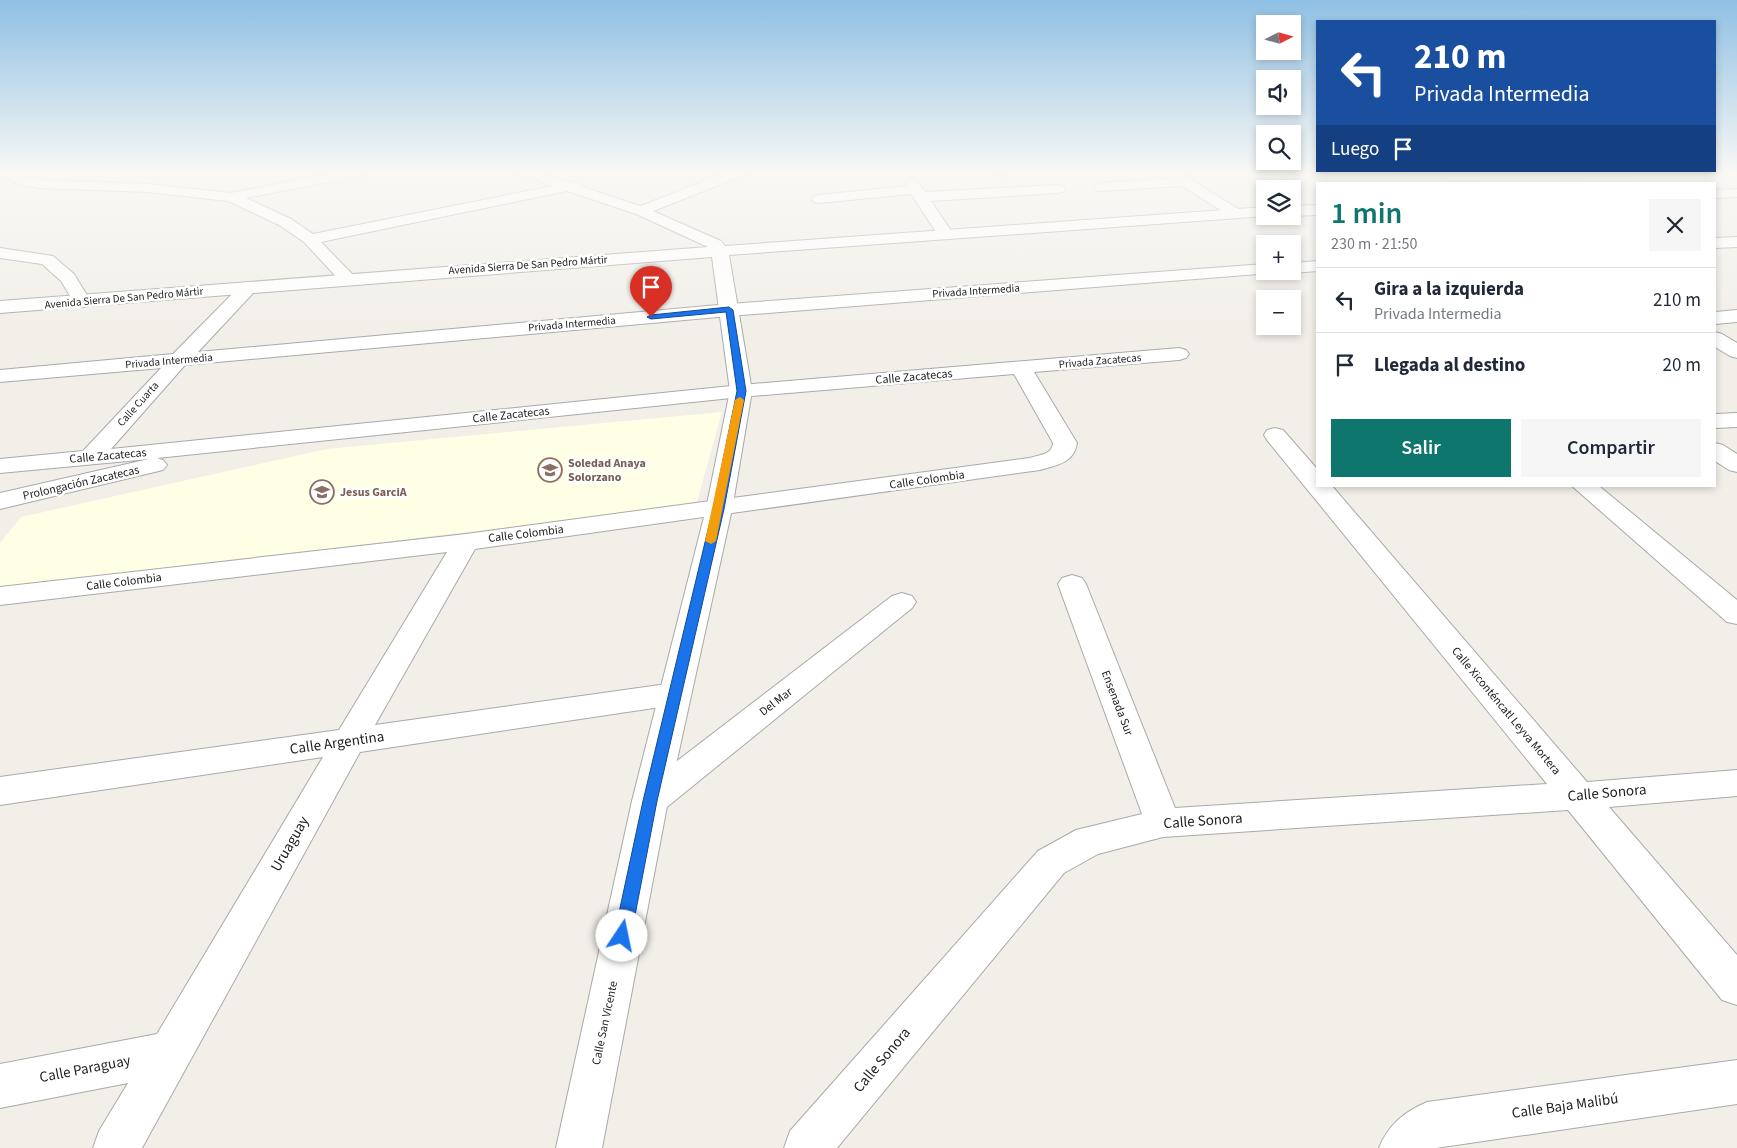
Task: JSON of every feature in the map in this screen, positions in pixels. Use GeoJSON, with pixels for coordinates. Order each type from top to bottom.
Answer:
{"type":"FeatureCollection","features":[{"type":"Feature","properties":{"kind":"street"},"geometry":{"type":"LineString","coordinates":[[288,225],[310,239],[348,279]]}},
{"type":"Feature","properties":{"kind":"street"},"geometry":{"type":"LineString","coordinates":[[310,239],[375,225]]}},
{"type":"Feature","properties":{"kind":"street"},"geometry":{"type":"LineString","coordinates":[[671,225],[715,244],[720,251]]}},
{"type":"Feature","properties":{"kind":"street"},"geometry":{"type":"LineString","coordinates":[[939,225],[946,235]]}},
{"type":"Feature","properties":{"kind":"street","name":"Avenida Sierra De San Pedro Mártir"},"geometry":{"type":"LineString","coordinates":[[0,307],[82,302],[348,279],[1083,225]]}},
{"type":"Feature","properties":{"kind":"street"},"geometry":{"type":"LineString","coordinates":[[1716,243],[1737,242]]}},
{"type":"Feature","properties":{"kind":"street","name":"Calle San Vicente"},"geometry":{"type":"LineString","coordinates":[[579,1148],[650,801],[719,509],[741,391],[720,251]]}},
{"type":"Feature","properties":{"kind":"street"},"geometry":{"type":"LineString","coordinates":[[0,253],[47,260],[68,278],[82,302]]}},
{"type":"Feature","properties":{"kind":"street"},"geometry":{"type":"LineString","coordinates":[[1301,267],[1316,266]]}},
{"type":"Feature","properties":{"kind":"street","name":"Privada Intermedia"},"geometry":{"type":"LineString","coordinates":[[0,376],[729,310],[1256,271]]}},
{"type":"Feature","properties":{"kind":"street","name":"Calle Cuarta"},"geometry":{"type":"LineString","coordinates":[[91,457],[179,360],[249,287]]}},
{"type":"Feature","properties":{"kind":"street"},"geometry":{"type":"LineString","coordinates":[[1716,318],[1737,316]]}},
{"type":"Feature","properties":{"kind":"street"},"geometry":{"type":"LineString","coordinates":[[1716,339],[1737,352]]}},
{"type":"Feature","properties":{"kind":"street","name":"Privada Zacatecas"},"geometry":{"type":"LineString","coordinates":[[1021,368],[1179,354]]}},
{"type":"Feature","properties":{"kind":"street","name":"Calle Zacatecas"},"geometry":{"type":"LineString","coordinates":[[0,466],[249,443],[741,391],[1021,368]]}},
{"type":"Feature","properties":{"kind":"street","name":"Calle Colombia"},"geometry":{"type":"LineString","coordinates":[[0,596],[466,542],[1032,466],[1058,457],[1064,451],[1065,444],[1021,368]]}},
{"type":"Feature","properties":{"kind":"street"},"geometry":{"type":"LineString","coordinates":[[1716,421],[1737,420]]}},
{"type":"Feature","properties":{"kind":"street","name":"Calle Xiconténcatl Leyva Mortera"},"geometry":{"type":"LineString","coordinates":[[1275,435],[1316,486]]}},
{"type":"Feature","properties":{"kind":"street","name":"Prolongación Zacatecas"},"geometry":{"type":"LineString","coordinates":[[0,502],[249,443]]}},
{"type":"Feature","properties":{"kind":"street"},"geometry":{"type":"LineString","coordinates":[[1716,451],[1737,465]]}},
{"type":"Feature","properties":{"kind":"street","name":"Calle Xiconténcatl Leyva Mortera"},"geometry":{"type":"LineString","coordinates":[[1317,487],[1737,986]]}},
{"type":"Feature","properties":{"kind":"street"},"geometry":{"type":"LineString","coordinates":[[1585,487],[1737,615]]}},
{"type":"Feature","properties":{"kind":"street","name":"Uruaguay"},"geometry":{"type":"LineString","coordinates":[[116,1148],[349,741],[466,542]]}},
{"type":"Feature","properties":{"kind":"street","name":"Ensenada Sur"},"geometry":{"type":"LineString","coordinates":[[1072,584],[1162,823]]}},
{"type":"Feature","properties":{"kind":"street","name":"Del Mar"},"geometry":{"type":"LineString","coordinates":[[650,801],[902,602]]}},
{"type":"Feature","properties":{"kind":"street","name":"Calle Argentina"},"geometry":{"type":"LineString","coordinates":[[0,791],[674,694]]}},
{"type":"Feature","properties":{"kind":"street","name":"Calle Sonora"},"geometry":{"type":"LineString","coordinates":[[807,1148],[1051,862],[1089,841],[1162,823],[1577,796],[1737,783]]}},
{"type":"Feature","properties":{"kind":"street","name":"Calle Paraguay"},"geometry":{"type":"LineString","coordinates":[[0,1086],[170,1053]]}},
{"type":"Feature","properties":{"kind":"street","name":"Calle Baja Malibú"},"geometry":{"type":"LineString","coordinates":[[1402,1148],[1427,1125],[1737,1082]]}},
{"type":"Feature","properties":{"kind":"shaded area"},"geometry":{"type":"Polygon","coordinates":[[[722,412],[696,505],[0,587],[0,543],[21,517],[327,449],[722,412]]]}},
{"type":"Feature","properties":{"kind":"slow traffic"},"geometry":{"type":"LineString","coordinates":[[711,541],[740,400]]}},
{"type":"Feature","properties":{"kind":"place","name":"Soledad Anaya Solorzano"},"geometry":{"type":"Point","coordinates":[550,470]}},
{"type":"Feature","properties":{"kind":"place","name":"Jesus GarciA"},"geometry":{"type":"Point","coordinates":[322,492]}},
{"type":"Feature","properties":{"kind":"route"},"geometry":{"type":"LineString","coordinates":[[622,936],[650,801],[719,509],[741,391],[729,310],[651,317]]}}]}
